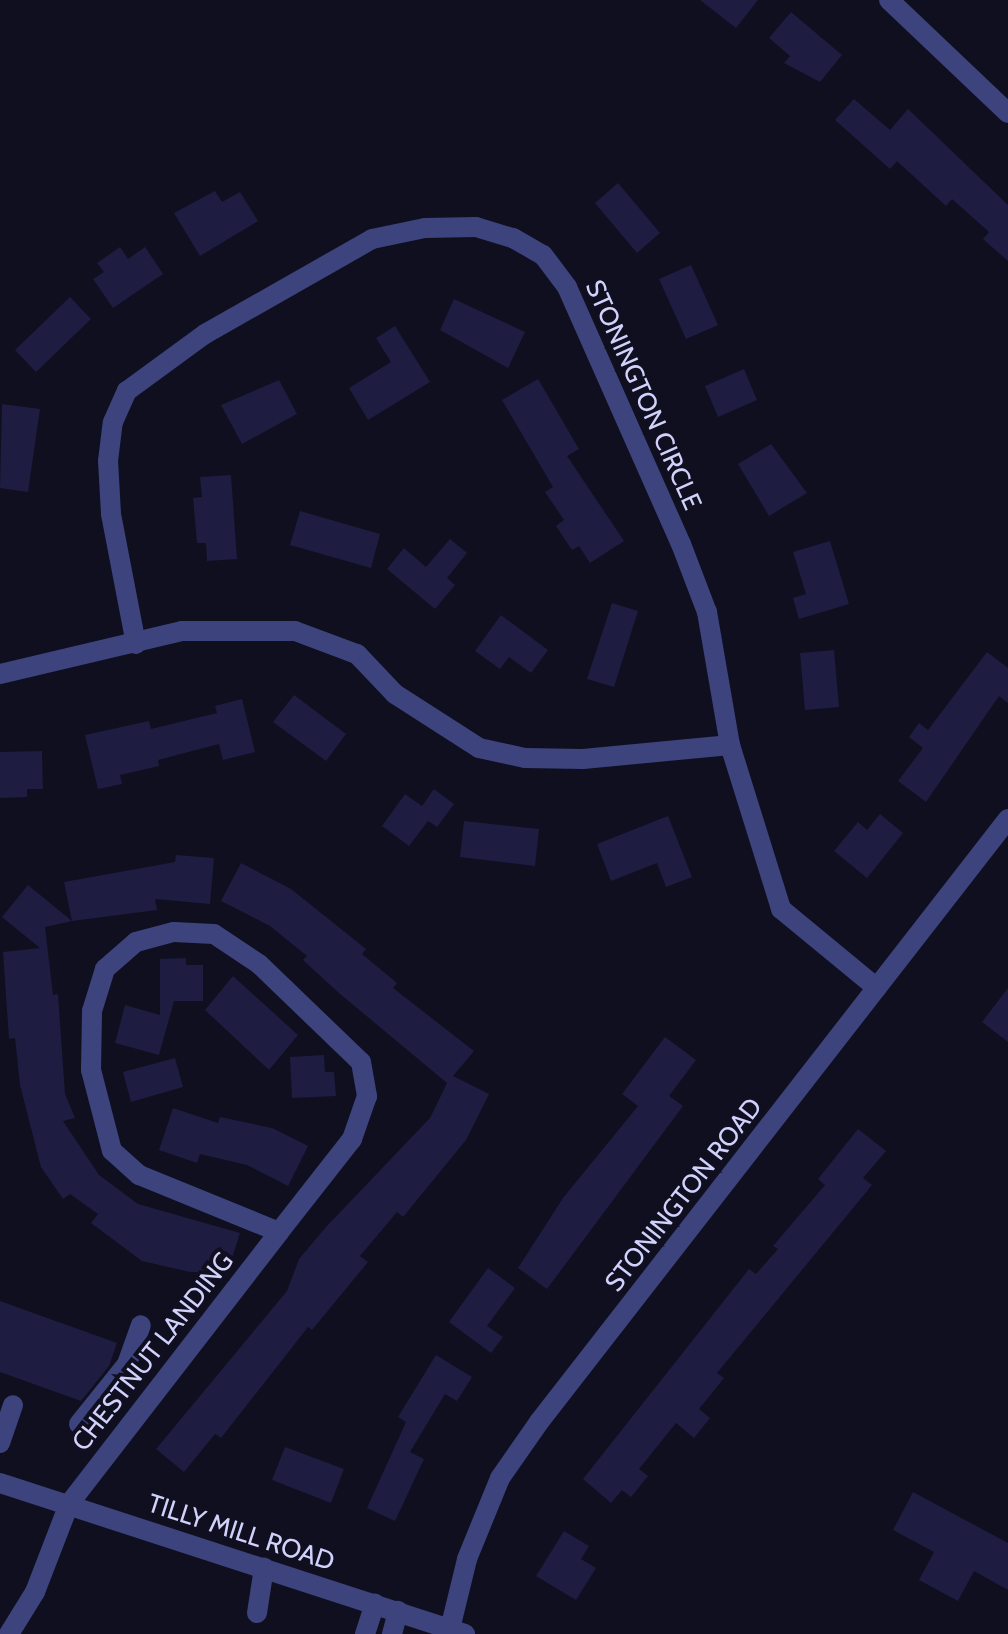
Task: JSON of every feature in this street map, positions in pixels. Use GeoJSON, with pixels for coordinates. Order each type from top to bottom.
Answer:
{"type":"FeatureCollection","features":[{"type":"Feature","properties":{"kind":"street"},"geometry":{"type":"LineString","coordinates":[[889,0],[1008,113]]}},
{"type":"Feature","properties":{"kind":"street","name":"STONINGTON CIRCLE"},"geometry":{"type":"LineString","coordinates":[[136,644],[111,514],[108,461],[113,422],[127,391],[205,334],[372,239],[425,228],[476,227],[543,255],[567,287],[707,612],[730,745],[781,909],[877,988]]}},
{"type":"Feature","properties":{"kind":"street"},"geometry":{"type":"LineString","coordinates":[[0,674],[182,631],[254,628],[330,640],[357,654],[443,730],[479,748],[525,758],[730,745]]}},
{"type":"Feature","properties":{"kind":"street","name":"STONINGTON ROAD"},"geometry":{"type":"LineString","coordinates":[[457,1632],[467,1559],[500,1478],[1008,819]]}},
{"type":"Feature","properties":{"kind":"street","name":"CHESTNUT LANDING"},"geometry":{"type":"LineString","coordinates":[[9,1634],[35,1592],[69,1504],[352,1139],[367,1096],[361,1062],[259,964],[214,934],[174,932],[136,942],[105,969],[92,1011],[91,1070],[112,1151],[139,1175],[279,1232]]}},
{"type":"Feature","properties":{"kind":"street"},"geometry":{"type":"LineString","coordinates":[[79,1424],[127,1364],[141,1325]]}},
{"type":"Feature","properties":{"kind":"street"},"geometry":{"type":"LineString","coordinates":[[0,1443],[13,1405]]}},
{"type":"Feature","properties":{"kind":"street","name":"TILLY MILL ROAD"},"geometry":{"type":"LineString","coordinates":[[0,1483],[457,1632]]}},
{"type":"Feature","properties":{"kind":"street"},"geometry":{"type":"LineString","coordinates":[[257,1613],[264,1568]]}},
{"type":"Feature","properties":{"kind":"street"},"geometry":{"type":"LineString","coordinates":[[365,1634],[375,1604]]}},
{"type":"Feature","properties":{"kind":"street"},"geometry":{"type":"LineString","coordinates":[[392,1634],[398,1611]]}},
{"type":"Feature","properties":{"kind":"building"},"geometry":{"type":"Polygon","coordinates":[[[700,0],[758,0],[736,28],[700,0]]]}},
{"type":"Feature","properties":{"kind":"building"},"geometry":{"type":"Polygon","coordinates":[[[791,12],[842,55],[820,82],[784,63],[790,56],[769,38],[791,12]]]}},
{"type":"Feature","properties":{"kind":"building"},"geometry":{"type":"Polygon","coordinates":[[[854,99],[890,130],[908,109],[1008,205],[1008,261],[983,239],[989,232],[952,199],[946,206],[897,161],[890,169],[835,120],[854,99]]]}},
{"type":"Feature","properties":{"kind":"building"},"geometry":{"type":"Polygon","coordinates":[[[618,183],[660,233],[637,253],[595,203],[618,183]]]}},
{"type":"Feature","properties":{"kind":"building"},"geometry":{"type":"Polygon","coordinates":[[[215,191],[222,202],[240,192],[258,221],[200,256],[174,213],[215,191]]]}},
{"type":"Feature","properties":{"kind":"building"},"geometry":{"type":"Polygon","coordinates":[[[120,247],[128,259],[145,247],[163,274],[113,308],[93,279],[104,272],[97,263],[120,247]]]}},
{"type":"Feature","properties":{"kind":"building"},"geometry":{"type":"Polygon","coordinates":[[[691,265],[718,325],[686,339],[659,279],[691,265]]]}},
{"type":"Feature","properties":{"kind":"building"},"geometry":{"type":"Polygon","coordinates":[[[70,297],[91,319],[36,372],[15,350],[70,297]]]}},
{"type":"Feature","properties":{"kind":"building"},"geometry":{"type":"Polygon","coordinates":[[[454,299],[525,332],[508,368],[440,330],[454,299]]]}},
{"type":"Feature","properties":{"kind":"building"},"geometry":{"type":"Polygon","coordinates":[[[395,326],[430,382],[368,420],[349,388],[391,362],[376,338],[395,326]]]}},
{"type":"Feature","properties":{"kind":"building"},"geometry":{"type":"Polygon","coordinates":[[[744,369],[757,400],[718,417],[705,386],[744,369]]]}},
{"type":"Feature","properties":{"kind":"building"},"geometry":{"type":"Polygon","coordinates":[[[538,379],[579,449],[567,456],[624,541],[590,563],[579,546],[572,550],[556,526],[564,520],[545,492],[553,487],[502,400],[538,379]]]}},
{"type":"Feature","properties":{"kind":"building"},"geometry":{"type":"Polygon","coordinates":[[[279,380],[297,414],[242,444],[221,405],[279,380]]]}},
{"type":"Feature","properties":{"kind":"building"},"geometry":{"type":"Polygon","coordinates":[[[2,404],[40,409],[28,492],[0,488],[2,404]]]}},
{"type":"Feature","properties":{"kind":"building"},"geometry":{"type":"Polygon","coordinates":[[[771,444],[807,493],[769,516],[738,464],[771,444]]]}},
{"type":"Feature","properties":{"kind":"building"},"geometry":{"type":"Polygon","coordinates":[[[231,475],[237,559],[207,561],[206,543],[197,543],[193,498],[202,497],[200,477],[231,475]]]}},
{"type":"Feature","properties":{"kind":"building"},"geometry":{"type":"Polygon","coordinates":[[[300,511],[380,534],[371,568],[290,545],[300,511]]]}},
{"type":"Feature","properties":{"kind":"building"},"geometry":{"type":"Polygon","coordinates":[[[450,539],[467,553],[447,578],[455,585],[435,609],[387,569],[404,548],[426,567],[450,539]]]}},
{"type":"Feature","properties":{"kind":"building"},"geometry":{"type":"Polygon","coordinates":[[[830,541],[849,604],[799,619],[793,598],[806,594],[793,552],[830,541]]]}},
{"type":"Feature","properties":{"kind":"building"},"geometry":{"type":"Polygon","coordinates":[[[612,603],[638,611],[614,687],[587,679],[612,603]]]}},
{"type":"Feature","properties":{"kind":"building"},"geometry":{"type":"Polygon","coordinates":[[[501,615],[548,650],[531,673],[509,657],[500,669],[475,651],[501,615]]]}},
{"type":"Feature","properties":{"kind":"building"},"geometry":{"type":"Polygon","coordinates":[[[834,650],[839,707],[805,710],[800,653],[834,650]]]}},
{"type":"Feature","properties":{"kind":"building"},"geometry":{"type":"Polygon","coordinates":[[[987,652],[1008,668],[1008,703],[999,696],[926,802],[898,781],[923,748],[909,737],[919,723],[928,730],[987,652]]]}},
{"type":"Feature","properties":{"kind":"building"},"geometry":{"type":"Polygon","coordinates":[[[294,695],[346,734],[326,761],[273,722],[294,695]]]}},
{"type":"Feature","properties":{"kind":"building"},"geometry":{"type":"Polygon","coordinates":[[[242,699],[255,752],[223,760],[219,744],[158,760],[159,766],[120,775],[122,784],[98,789],[85,735],[149,721],[151,729],[217,713],[215,706],[242,699]]]}},
{"type":"Feature","properties":{"kind":"building"},"geometry":{"type":"Polygon","coordinates":[[[42,751],[43,789],[27,789],[27,797],[0,798],[0,752],[42,751]]]}},
{"type":"Feature","properties":{"kind":"building"},"geometry":{"type":"Polygon","coordinates":[[[434,789],[454,804],[437,827],[428,821],[409,846],[382,826],[405,794],[422,806],[434,789]]]}},
{"type":"Feature","properties":{"kind":"building"},"geometry":{"type":"Polygon","coordinates":[[[880,814],[903,833],[867,878],[834,851],[858,822],[867,830],[880,814]]]}},
{"type":"Feature","properties":{"kind":"building"},"geometry":{"type":"Polygon","coordinates":[[[668,816],[692,877],[666,887],[657,863],[611,881],[597,844],[668,816]]]}},
{"type":"Feature","properties":{"kind":"building"},"geometry":{"type":"Polygon","coordinates":[[[464,821],[539,829],[535,866],[460,857],[464,821]]]}},
{"type":"Feature","properties":{"kind":"building"},"geometry":{"type":"Polygon","coordinates":[[[176,855],[214,858],[210,904],[155,899],[157,910],[72,921],[64,882],[175,862],[176,855]]]}},
{"type":"Feature","properties":{"kind":"building"},"geometry":{"type":"Polygon","coordinates":[[[241,863],[291,889],[366,949],[362,954],[397,983],[393,988],[474,1051],[453,1076],[489,1094],[466,1140],[403,1217],[397,1212],[360,1256],[368,1262],[312,1330],[308,1327],[221,1438],[215,1434],[184,1472],[156,1449],[287,1291],[299,1259],[430,1118],[447,1083],[339,993],[303,960],[307,956],[270,926],[221,901],[241,863]]]}},
{"type":"Feature","properties":{"kind":"building"},"geometry":{"type":"Polygon","coordinates":[[[28,885],[72,921],[45,927],[53,995],[58,994],[65,1094],[75,1118],[63,1121],[99,1175],[138,1204],[240,1233],[225,1280],[142,1261],[91,1223],[98,1214],[70,1194],[63,1199],[41,1167],[20,1085],[15,1038],[9,1039],[3,952],[40,948],[2,917],[28,885]]]}},
{"type":"Feature","properties":{"kind":"building"},"geometry":{"type":"Polygon","coordinates":[[[186,958],[186,965],[203,965],[203,1001],[174,1001],[159,1055],[115,1043],[125,1005],[160,1015],[160,959],[186,958]]]}},
{"type":"Feature","properties":{"kind":"building"},"geometry":{"type":"Polygon","coordinates":[[[233,976],[298,1035],[269,1070],[205,1010],[233,976]]]}},
{"type":"Feature","properties":{"kind":"building"},"geometry":{"type":"Polygon","coordinates":[[[1008,988],[1008,1042],[982,1022],[1008,988]]]}},
{"type":"Feature","properties":{"kind":"building"},"geometry":{"type":"Polygon","coordinates":[[[665,1037],[696,1060],[669,1096],[683,1106],[547,1289],[518,1268],[563,1198],[638,1106],[622,1094],[665,1037]]]}},
{"type":"Feature","properties":{"kind":"building"},"geometry":{"type":"Polygon","coordinates":[[[324,1055],[325,1072],[334,1072],[336,1096],[292,1098],[290,1057],[324,1055]]]}},
{"type":"Feature","properties":{"kind":"building"},"geometry":{"type":"Polygon","coordinates":[[[175,1058],[183,1087],[131,1102],[123,1072],[175,1058]]]}},
{"type":"Feature","properties":{"kind":"building"},"geometry":{"type":"Polygon","coordinates":[[[173,1108],[218,1123],[220,1117],[272,1128],[308,1146],[288,1186],[247,1165],[200,1154],[197,1163],[159,1150],[173,1108]]]}},
{"type":"Feature","properties":{"kind":"building"},"geometry":{"type":"Polygon","coordinates":[[[858,1129],[886,1151],[863,1178],[872,1185],[717,1373],[724,1378],[699,1409],[710,1418],[694,1438],[676,1423],[639,1469],[648,1476],[631,1497],[622,1490],[611,1503],[583,1479],[749,1269],[756,1274],[778,1249],[773,1246],[825,1185],[818,1179],[858,1129]]]}},
{"type":"Feature","properties":{"kind":"building"},"geometry":{"type":"Polygon","coordinates":[[[488,1268],[515,1288],[487,1326],[503,1337],[491,1353],[449,1322],[488,1268]]]}},
{"type":"Feature","properties":{"kind":"building"},"geometry":{"type":"Polygon","coordinates":[[[0,1301],[117,1343],[109,1366],[81,1401],[0,1372],[0,1301]]]}},
{"type":"Feature","properties":{"kind":"building"},"geometry":{"type":"Polygon","coordinates":[[[436,1355],[472,1377],[457,1401],[445,1394],[410,1452],[424,1459],[395,1521],[367,1508],[406,1422],[398,1417],[436,1355]]]}},
{"type":"Feature","properties":{"kind":"building"},"geometry":{"type":"Polygon","coordinates":[[[285,1447],[344,1469],[331,1503],[272,1480],[285,1447]]]}},
{"type":"Feature","properties":{"kind":"building"},"geometry":{"type":"Polygon","coordinates":[[[913,1492],[1008,1543],[1008,1590],[974,1571],[958,1601],[919,1580],[934,1552],[893,1530],[913,1492]]]}},
{"type":"Feature","properties":{"kind":"building"},"geometry":{"type":"Polygon","coordinates":[[[564,1531],[589,1546],[581,1559],[596,1568],[576,1600],[536,1576],[564,1531]]]}}]}
